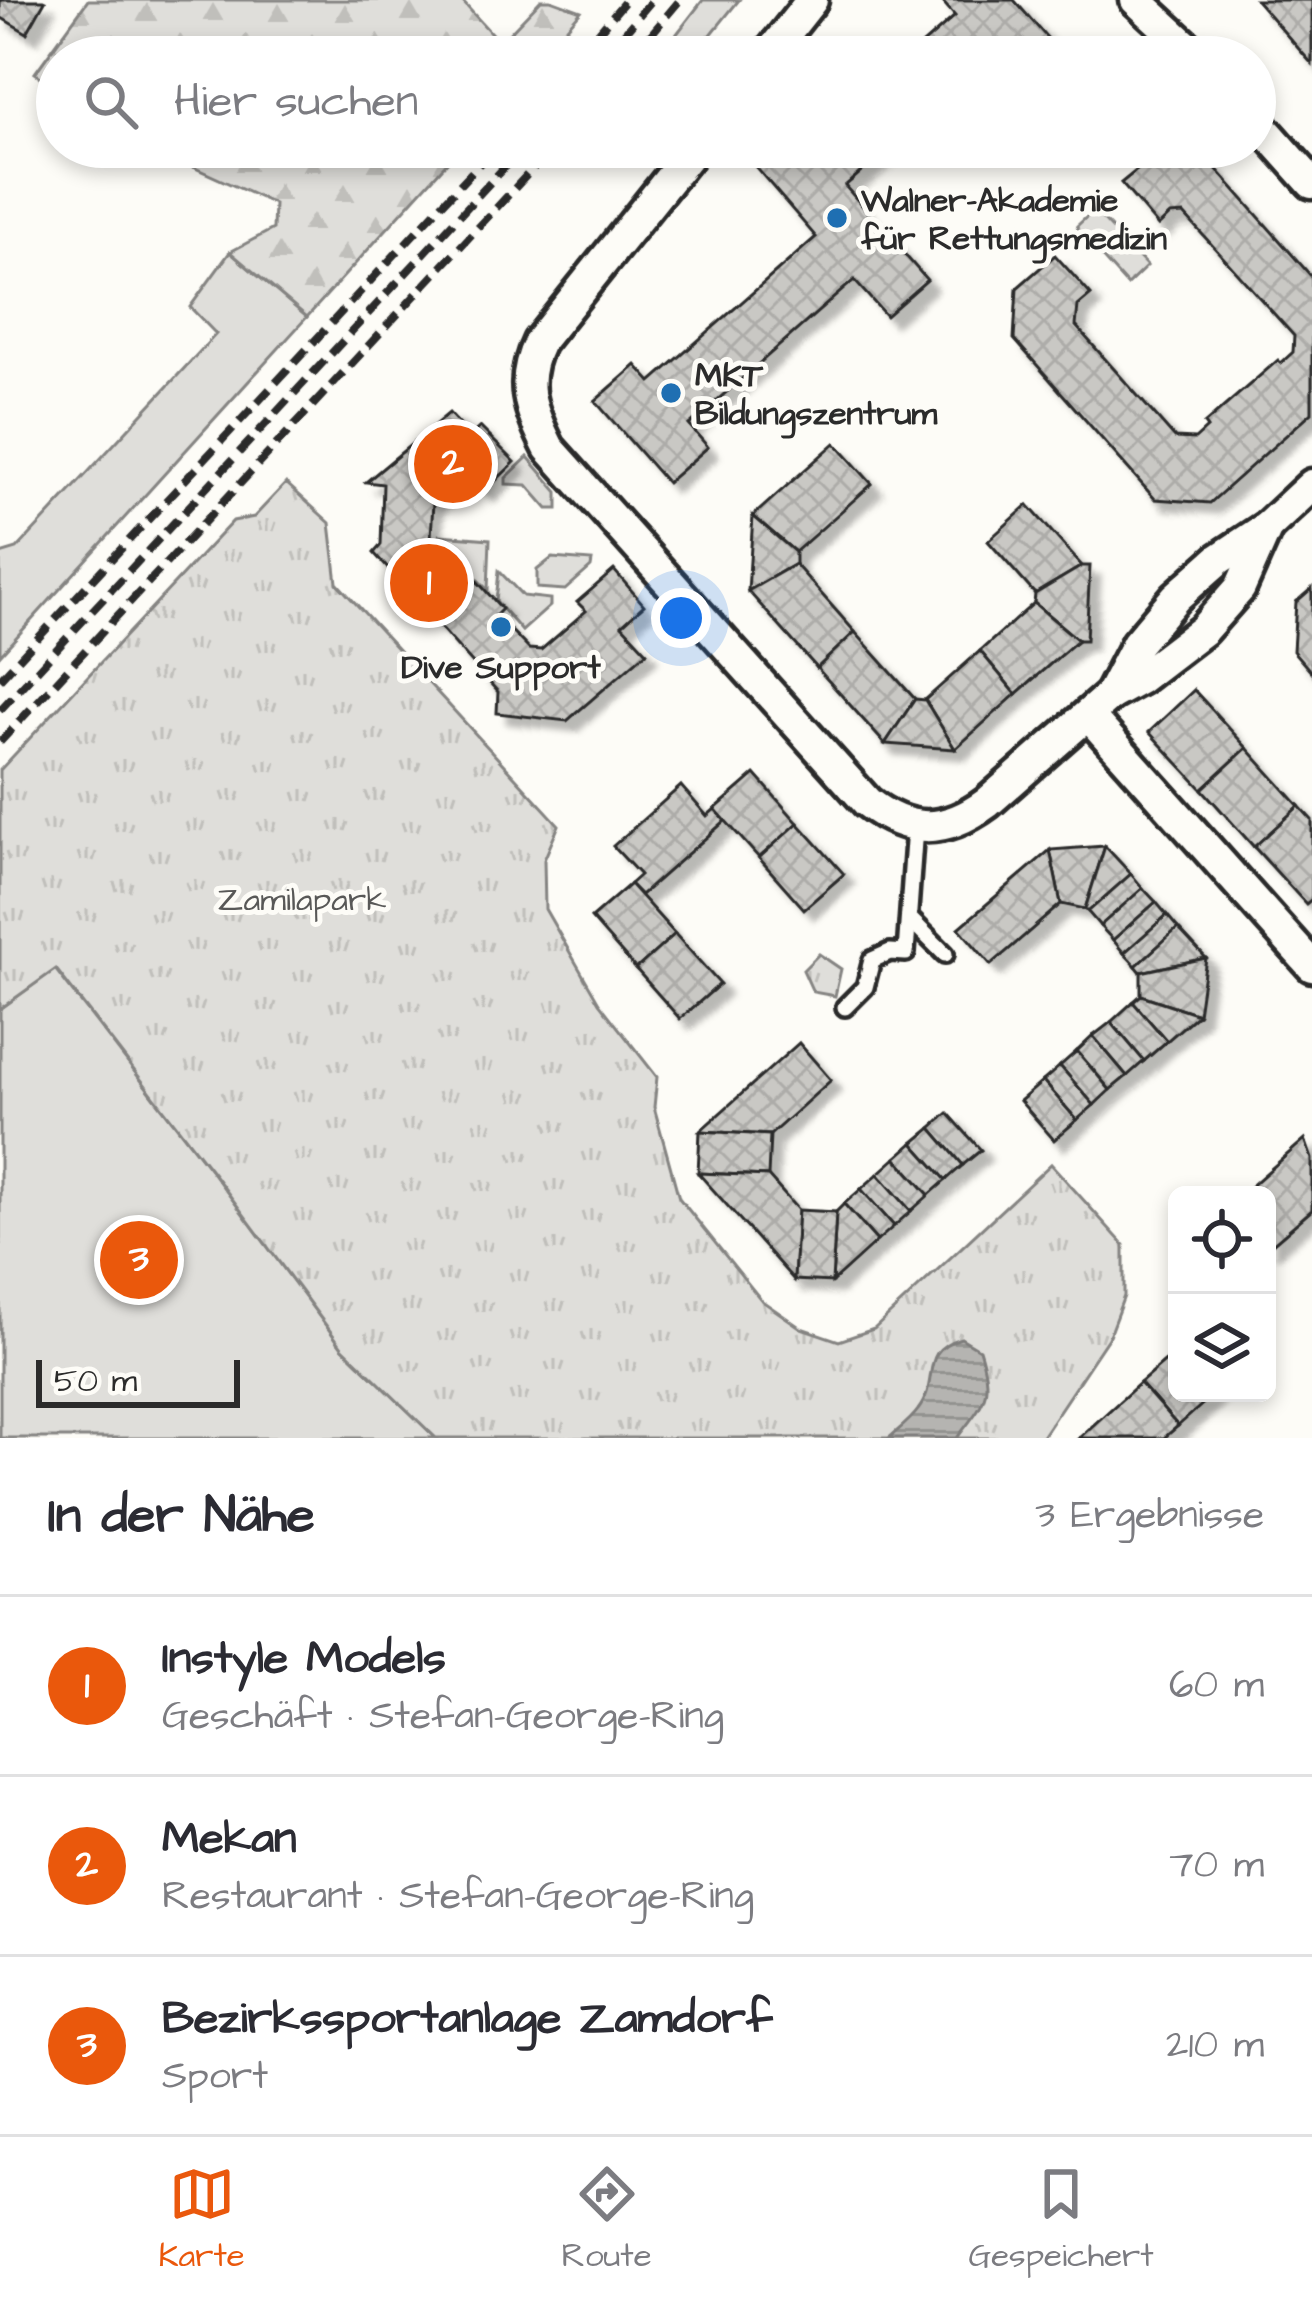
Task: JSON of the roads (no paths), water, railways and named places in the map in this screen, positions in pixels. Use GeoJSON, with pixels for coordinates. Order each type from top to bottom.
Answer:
{"type":"FeatureCollection","features":[{"type":"Feature","properties":{"kind":"street"},"geometry":{"type":"LineString","coordinates":[[783,36],[812,0]]}},
{"type":"Feature","properties":{"kind":"street"},"geometry":{"type":"LineString","coordinates":[[1136,0],[1175,36]]}},
{"type":"Feature","properties":{"kind":"street"},"geometry":{"type":"LineString","coordinates":[[1276,143],[1312,183]]}},
{"type":"Feature","properties":{"kind":"street"},"geometry":{"type":"LineString","coordinates":[[678,168],[539,342],[529,362],[534,417],[549,448],[881,813],[915,827],[939,826],[972,815],[1099,705],[1175,652],[1226,607],[1240,588],[1267,526]]}},
{"type":"Feature","properties":{"kind":"street"},"geometry":{"type":"LineString","coordinates":[[1099,705],[1137,644],[1176,597],[1312,485]]}},
{"type":"Feature","properties":{"kind":"street"},"geometry":{"type":"LineString","coordinates":[[1099,705],[1312,966]]}},
{"type":"Feature","properties":{"kind":"lane"},"geometry":{"type":"LineString","coordinates":[[845,1007],[865,987],[872,960],[890,952],[906,953],[915,827]]}},
{"type":"Feature","properties":{"kind":"lane"},"geometry":{"type":"LineString","coordinates":[[908,918],[944,954]]}},
{"type":"Feature","properties":{"kind":"railway"},"geometry":{"type":"LineString","coordinates":[[595,36],[626,0]]}},
{"type":"Feature","properties":{"kind":"railway"},"geometry":{"type":"LineString","coordinates":[[622,36],[652,0]]}},
{"type":"Feature","properties":{"kind":"railway"},"geometry":{"type":"LineString","coordinates":[[650,36],[680,0]]}},
{"type":"Feature","properties":{"kind":"railway"},"geometry":{"type":"LineString","coordinates":[[0,679],[475,168]]}},
{"type":"Feature","properties":{"kind":"railway"},"geometry":{"type":"LineString","coordinates":[[0,710],[503,168]]}},
{"type":"Feature","properties":{"kind":"railway"},"geometry":{"type":"LineString","coordinates":[[0,742],[533,168]]}},
{"type":"Feature","properties":{"kind":"place","name":"Walner-Akademie für Rettungsmedizin"},"geometry":{"type":"Point","coordinates":[837,218]}},
{"type":"Feature","properties":{"kind":"place","name":"MKT Bildungszentrum"},"geometry":{"type":"Point","coordinates":[671,393]}},
{"type":"Feature","properties":{"kind":"place","name":"Mekan"},"geometry":{"type":"Point","coordinates":[453,464]}},
{"type":"Feature","properties":{"kind":"place","name":"Instyle Models"},"geometry":{"type":"Point","coordinates":[429,583]}},
{"type":"Feature","properties":{"kind":"place","name":"Dive Support"},"geometry":{"type":"Point","coordinates":[501,627]}},
{"type":"Feature","properties":{"kind":"place","name":"Bezirkssportanlage Zamdorf"},"geometry":{"type":"Point","coordinates":[139,1260]}},
{"type":"Feature","properties":{"kind":"park label","name":"Zamilapark"},"geometry":{"type":"Point","coordinates":[302,898]}}]}
